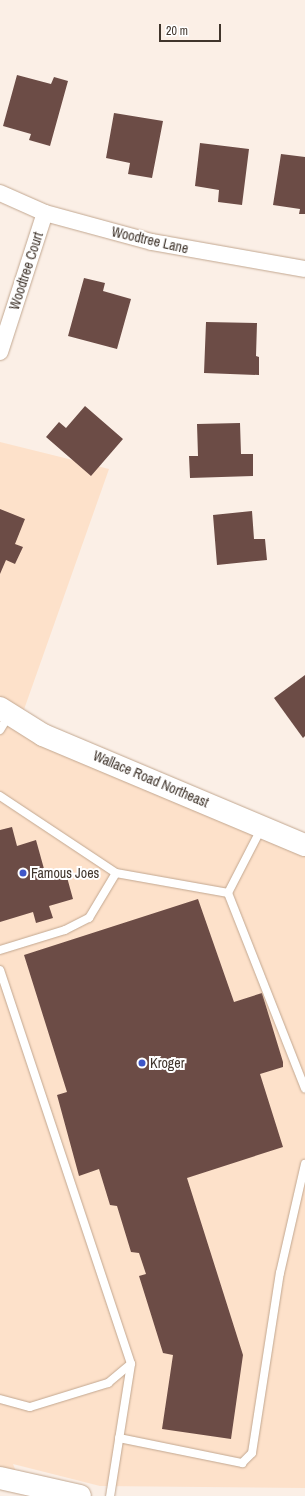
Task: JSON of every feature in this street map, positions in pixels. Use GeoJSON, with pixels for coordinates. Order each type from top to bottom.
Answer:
{"type":"FeatureCollection","features":[{"type":"Feature","properties":{"kind":"street","name":"Woodtree Lane"},"geometry":{"type":"LineString","coordinates":[[0,193],[45,213],[152,242],[305,269]]}},
{"type":"Feature","properties":{"kind":"street","name":"Woodtree Court"},"geometry":{"type":"LineString","coordinates":[[0,352],[45,213]]}},
{"type":"Feature","properties":{"kind":"street","name":"Wallace Road Northeast"},"geometry":{"type":"LineString","coordinates":[[3,717],[305,846]]}},
{"type":"Feature","properties":{"kind":"street"},"geometry":{"type":"LineString","coordinates":[[0,1478],[80,1496]]}},
{"type":"Feature","properties":{"kind":"lane"},"geometry":{"type":"LineString","coordinates":[[0,796],[116,873],[228,893]]}},
{"type":"Feature","properties":{"kind":"lane"},"geometry":{"type":"LineString","coordinates":[[262,827],[228,893],[305,1088]]}},
{"type":"Feature","properties":{"kind":"lane"},"geometry":{"type":"LineString","coordinates":[[0,950],[65,930],[89,918],[116,873]]}},
{"type":"Feature","properties":{"kind":"lane"},"geometry":{"type":"LineString","coordinates":[[0,970],[131,1364],[110,1496]]}},
{"type":"Feature","properties":{"kind":"lane"},"geometry":{"type":"LineString","coordinates":[[119,1438],[242,1463],[252,1453],[280,1273],[305,1164]]}},
{"type":"Feature","properties":{"kind":"lane"},"geometry":{"type":"LineString","coordinates":[[0,1399],[30,1407],[108,1383],[131,1364]]}},
{"type":"Feature","properties":{"kind":"shaded area"},"geometry":{"type":"Polygon","coordinates":[[[0,442],[109,469],[21,718],[305,845],[305,1488],[100,1486],[13,1464],[17,1474],[0,1471],[0,442]]]}},
{"type":"Feature","properties":{"kind":"building"},"geometry":{"type":"Polygon","coordinates":[[[17,75],[51,84],[54,77],[68,81],[50,146],[29,140],[31,134],[3,126],[17,75]]]}},
{"type":"Feature","properties":{"kind":"building"},"geometry":{"type":"Polygon","coordinates":[[[114,113],[163,121],[152,178],[128,174],[130,163],[106,158],[114,113]]]}},
{"type":"Feature","properties":{"kind":"building"},"geometry":{"type":"Polygon","coordinates":[[[200,143],[249,149],[242,205],[218,202],[219,190],[195,186],[200,143]]]}},
{"type":"Feature","properties":{"kind":"building"},"geometry":{"type":"Polygon","coordinates":[[[281,154],[305,157],[305,214],[299,214],[300,209],[273,205],[281,154]]]}},
{"type":"Feature","properties":{"kind":"building"},"geometry":{"type":"Polygon","coordinates":[[[84,278],[105,283],[103,291],[131,299],[117,349],[68,336],[84,278]]]}},
{"type":"Feature","properties":{"kind":"building"},"geometry":{"type":"Polygon","coordinates":[[[206,322],[257,323],[256,356],[259,357],[259,375],[204,373],[206,322]]]}},
{"type":"Feature","properties":{"kind":"building"},"geometry":{"type":"Polygon","coordinates":[[[85,406],[123,439],[91,476],[46,437],[59,422],[66,428],[85,406]]]}},
{"type":"Feature","properties":{"kind":"building"},"geometry":{"type":"Polygon","coordinates":[[[240,423],[241,454],[253,454],[253,476],[190,478],[189,456],[198,456],[197,424],[240,423]]]}},
{"type":"Feature","properties":{"kind":"building"},"geometry":{"type":"Polygon","coordinates":[[[0,509],[25,519],[15,544],[23,547],[15,564],[6,560],[0,574],[0,509]]]}},
{"type":"Feature","properties":{"kind":"building"},"geometry":{"type":"Polygon","coordinates":[[[252,511],[254,539],[265,539],[267,560],[217,565],[213,515],[252,511]]]}},
{"type":"Feature","properties":{"kind":"building"},"geometry":{"type":"Polygon","coordinates":[[[305,675],[305,736],[303,738],[274,698],[305,675]]]}},
{"type":"Feature","properties":{"kind":"building","name":"Famous Joes"},"geometry":{"type":"Polygon","coordinates":[[[12,827],[17,846],[36,840],[46,876],[65,870],[73,899],[49,906],[53,918],[36,923],[33,912],[0,922],[0,830],[12,827]]]}},
{"type":"Feature","properties":{"kind":"building"},"geometry":{"type":"Polygon","coordinates":[[[198,899],[234,1002],[262,993],[283,1062],[283,1067],[260,1074],[283,1147],[187,1178],[243,1355],[231,1439],[162,1429],[173,1355],[163,1353],[139,1276],[146,1274],[139,1253],[131,1252],[117,1206],[110,1205],[99,1169],[79,1176],[57,1095],[67,1092],[24,955],[198,899]]]}},
{"type":"Feature","properties":{"kind":"place","name":"Famous Joes"},"geometry":{"type":"Point","coordinates":[23,873]}},
{"type":"Feature","properties":{"kind":"place","name":"Kroger"},"geometry":{"type":"Point","coordinates":[142,1063]}}]}
